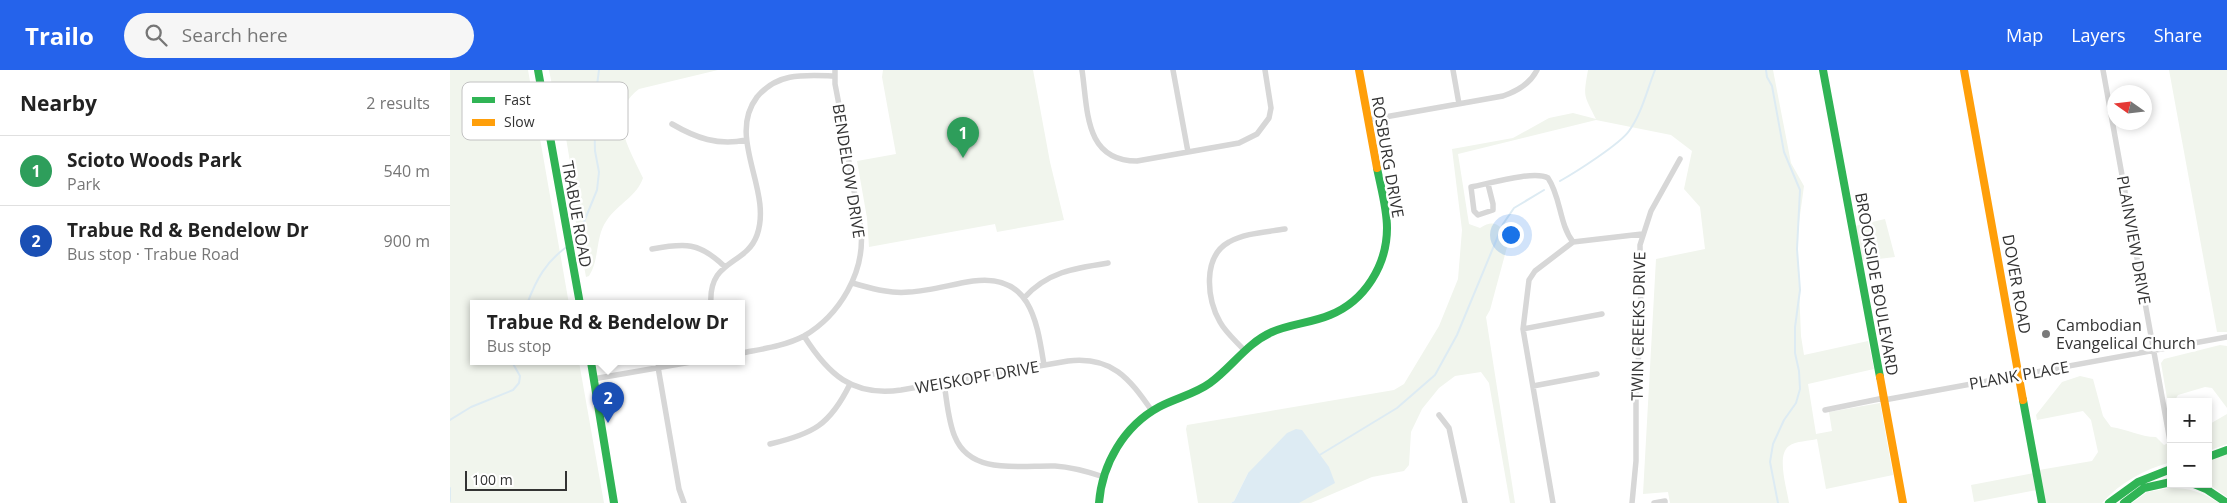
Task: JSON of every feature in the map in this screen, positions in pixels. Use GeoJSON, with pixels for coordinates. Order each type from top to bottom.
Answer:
{"type":"FeatureCollection","features":[{"type":"Feature","properties":{"kind":"main road","name":"ROSBURG DRIVE"},"geometry":{"type":"LineString","coordinates":[[1099,503],[1104,477],[1112,457],[1136,424],[1152,411],[1209,384],[1265,335],[1285,327],[1330,316],[1345,308],[1364,292],[1374,278],[1385,248],[1386,216],[1359,70]]}},
{"type":"Feature","properties":{"kind":"main road","name":"BROOKSIDE BOULEVARD"},"geometry":{"type":"LineString","coordinates":[[1824,70],[1903,503]]}},
{"type":"Feature","properties":{"kind":"main road","name":"DOVER ROAD"},"geometry":{"type":"LineString","coordinates":[[1964,70],[2042,503]]}},
{"type":"Feature","properties":{"kind":"main road","name":"TRABUE ROAD"},"geometry":{"type":"LineString","coordinates":[[550,140],[579,300]]}},
{"type":"Feature","properties":{"kind":"main road"},"geometry":{"type":"LineString","coordinates":[[591,365],[614,503]]}},
{"type":"Feature","properties":{"kind":"main road"},"geometry":{"type":"LineString","coordinates":[[2212,456],[2227,450]]}},
{"type":"Feature","properties":{"kind":"main road"},"geometry":{"type":"LineString","coordinates":[[2109,503],[2124,489],[2144,478],[2167,470]]}},
{"type":"Feature","properties":{"kind":"main road"},"geometry":{"type":"LineString","coordinates":[[2124,503],[2144,488],[2167,483]]}},
{"type":"Feature","properties":{"kind":"main road"},"geometry":{"type":"LineString","coordinates":[[2204,488],[2227,503]]}},
{"type":"Feature","properties":{"kind":"street"},"geometry":{"type":"LineString","coordinates":[[1082,70],[1092,129],[1099,146],[1116,159],[1127,161],[1239,143],[1257,134],[1264,127],[1271,108],[1265,70]]}},
{"type":"Feature","properties":{"kind":"street"},"geometry":{"type":"LineString","coordinates":[[1173,70],[1188,152]]}},
{"type":"Feature","properties":{"kind":"street"},"geometry":{"type":"LineString","coordinates":[[1453,70],[1459,104]]}},
{"type":"Feature","properties":{"kind":"street"},"geometry":{"type":"LineString","coordinates":[[1368,120],[1503,96],[1518,91],[1530,82],[1537,70]]}},
{"type":"Feature","properties":{"kind":"street","name":"PLAINVIEW DRIVE"},"geometry":{"type":"LineString","coordinates":[[2103,70],[2167,423]]}},
{"type":"Feature","properties":{"kind":"street"},"geometry":{"type":"LineString","coordinates":[[710,300],[715,279],[724,266],[746,251],[753,243],[759,227],[760,209],[746,140],[751,108],[770,85],[794,75],[834,73]]}},
{"type":"Feature","properties":{"kind":"street","name":"BENDELOW DRIVE"},"geometry":{"type":"LineString","coordinates":[[745,352],[785,344],[804,336],[833,313],[852,283],[859,261],[861,231],[834,73]]}},
{"type":"Feature","properties":{"kind":"street"},"geometry":{"type":"LineString","coordinates":[[672,124],[689,134],[708,141],[733,143],[746,140]]}},
{"type":"Feature","properties":{"kind":"street","name":"TWIN CREEKS DRIVE"},"geometry":{"type":"LineString","coordinates":[[1632,503],[1636,461],[1636,386],[1641,329],[1642,298],[1639,277],[1642,234],[1661,190],[1680,159]]}},
{"type":"Feature","properties":{"kind":"street"},"geometry":{"type":"LineString","coordinates":[[1488,184],[1494,204],[1493,210],[1478,215],[1474,211],[1471,187],[1537,175],[1548,178],[1557,196],[1568,234],[1573,242]]}},
{"type":"Feature","properties":{"kind":"street"},"geometry":{"type":"LineString","coordinates":[[1245,351],[1225,329],[1216,313],[1210,282],[1210,268],[1218,250],[1229,242],[1284,229]]}},
{"type":"Feature","properties":{"kind":"street"},"geometry":{"type":"LineString","coordinates":[[1553,503],[1523,328],[1526,294],[1530,280],[1535,271],[1573,242],[1642,234]]}},
{"type":"Feature","properties":{"kind":"street"},"geometry":{"type":"LineString","coordinates":[[652,249],[688,244],[705,250],[724,266]]}},
{"type":"Feature","properties":{"kind":"street"},"geometry":{"type":"LineString","coordinates":[[1024,298],[1037,284],[1053,275],[1108,262]]}},
{"type":"Feature","properties":{"kind":"street"},"geometry":{"type":"LineString","coordinates":[[852,283],[882,291],[911,292],[989,280],[1011,288],[1024,298],[1034,315],[1044,365]]}},
{"type":"Feature","properties":{"kind":"street"},"geometry":{"type":"LineString","coordinates":[[1523,328],[1602,314]]}},
{"type":"Feature","properties":{"kind":"street","name":"WEISKOPF DRIVE"},"geometry":{"type":"LineString","coordinates":[[804,336],[830,372],[850,384],[867,390],[888,392],[944,384],[1044,365],[1090,360],[1107,365],[1129,380],[1152,411]]}},
{"type":"Feature","properties":{"kind":"street","name":"PLANK PLACE"},"geometry":{"type":"LineString","coordinates":[[1825,410],[2227,337]]}},
{"type":"Feature","properties":{"kind":"street"},"geometry":{"type":"LineString","coordinates":[[593,378],[674,365]]}},
{"type":"Feature","properties":{"kind":"street"},"geometry":{"type":"LineString","coordinates":[[658,368],[679,489],[684,503]]}},
{"type":"Feature","properties":{"kind":"street"},"geometry":{"type":"LineString","coordinates":[[1533,386],[1597,374]]}},
{"type":"Feature","properties":{"kind":"street"},"geometry":{"type":"LineString","coordinates":[[770,444],[810,433],[820,426],[836,410],[850,384]]}},
{"type":"Feature","properties":{"kind":"street"},"geometry":{"type":"LineString","coordinates":[[944,384],[954,436],[968,455],[978,461],[1001,466],[1058,466],[1104,477]]}},
{"type":"Feature","properties":{"kind":"street"},"geometry":{"type":"LineString","coordinates":[[1439,414],[1449,428],[1465,503]]}},
{"type":"Feature","properties":{"kind":"street"},"geometry":{"type":"LineString","coordinates":[[1654,503],[1665,501],[1665,503]]}},
{"type":"Feature","properties":{"kind":"shaded area"},"geometry":{"type":"Polygon","coordinates":[[[450,70],[528,70],[530,82],[462,82],[462,140],[540,140],[568,300],[470,300],[470,365],[580,365],[604,503],[450,503],[450,70]]]}},
{"type":"Feature","properties":{"kind":"shaded area"},"geometry":{"type":"Polygon","coordinates":[[[549,70],[718,70],[639,89],[628,101],[628,82],[551,82],[549,70]]]}},
{"type":"Feature","properties":{"kind":"shaded area"},"geometry":{"type":"Polygon","coordinates":[[[883,70],[1033,70],[1050,162],[1064,220],[997,232],[995,224],[869,247],[867,218],[857,161],[896,154],[882,77],[883,70]]]}},
{"type":"Feature","properties":{"kind":"shaded area"},"geometry":{"type":"Polygon","coordinates":[[[1588,70],[1773,70],[1791,163],[1804,186],[1797,237],[1801,336],[1804,355],[1868,341],[1874,369],[1808,384],[1816,434],[1832,431],[1829,412],[1880,403],[1893,475],[1826,489],[1817,439],[1795,443],[1785,450],[1783,464],[1789,503],[1670,503],[1668,492],[1643,494],[1656,259],[1705,249],[1700,207],[1684,189],[1692,151],[1671,135],[1596,120],[1458,154],[1469,224],[1480,228],[1489,224],[1496,224],[1510,236],[1490,310],[1486,317],[1515,503],[1510,503],[1489,383],[1481,372],[1455,376],[1439,388],[1422,409],[1411,432],[1409,465],[1404,471],[1372,477],[1311,503],[1299,503],[1248,473],[1234,501],[1231,503],[1198,503],[1186,429],[1187,425],[1394,390],[1404,384],[1439,326],[1458,279],[1462,230],[1452,149],[1513,138],[1549,118],[1573,113],[1596,119],[1585,92],[1588,70]]]}},
{"type":"Feature","properties":{"kind":"shaded area"},"geometry":{"type":"Polygon","coordinates":[[[2169,70],[2227,70],[2227,332],[2217,332],[2169,70]]]}},
{"type":"Feature","properties":{"kind":"shaded area"},"geometry":{"type":"Polygon","coordinates":[[[566,140],[626,140],[643,178],[632,195],[611,214],[603,226],[595,262],[589,276],[586,277],[569,184],[572,174],[566,140]]]}},
{"type":"Feature","properties":{"kind":"shaded area"},"geometry":{"type":"Polygon","coordinates":[[[1885,219],[1895,257],[1862,261],[1855,226],[1885,219]]]}},
{"type":"Feature","properties":{"kind":"shaded area"},"geometry":{"type":"Polygon","coordinates":[[[2220,345],[2227,346],[2227,408],[2212,388],[2205,387],[2178,395],[2176,398],[2167,398],[2161,363],[2164,359],[2220,345]]]}},
{"type":"Feature","properties":{"kind":"shaded area"},"geometry":{"type":"Polygon","coordinates":[[[2080,376],[2093,379],[2103,416],[2111,427],[2144,436],[2156,437],[2164,445],[2167,444],[2167,463],[2133,478],[2102,503],[2045,503],[2039,470],[2092,461],[2098,452],[2091,420],[2083,411],[2037,420],[2036,415],[2062,382],[2080,376]]]}},
{"type":"Feature","properties":{"kind":"shaded area"},"geometry":{"type":"Polygon","coordinates":[[[2227,414],[2227,444],[2212,450],[2212,443],[2212,423],[2227,414]]]}},
{"type":"Feature","properties":{"kind":"shaded area"},"geometry":{"type":"Polygon","coordinates":[[[1296,429],[1302,430],[1329,467],[1335,483],[1299,503],[1231,503],[1234,501],[1248,473],[1287,433],[1296,429]]]}},
{"type":"Feature","properties":{"kind":"shaded area"},"geometry":{"type":"Polygon","coordinates":[[[2227,453],[2227,497],[2212,487],[2212,459],[2227,453]]]}},
{"type":"Feature","properties":{"kind":"shaded area"},"geometry":{"type":"Polygon","coordinates":[[[2034,473],[2037,490],[1974,502],[1971,485],[2034,473]]]}},
{"type":"Feature","properties":{"kind":"shaded area"},"geometry":{"type":"Polygon","coordinates":[[[2170,488],[2184,489],[2196,491],[2219,503],[2132,503],[2147,492],[2170,488]]]}},
{"type":"Feature","properties":{"kind":"waterway"},"geometry":{"type":"LineString","coordinates":[[597,82],[599,70]]}},
{"type":"Feature","properties":{"kind":"waterway"},"geometry":{"type":"LineString","coordinates":[[1560,181],[1586,165],[1624,137],[1634,124],[1641,109],[1655,70]]}},
{"type":"Feature","properties":{"kind":"waterway"},"geometry":{"type":"LineString","coordinates":[[1766,70],[1767,77],[1772,86],[1784,152],[1800,190],[1797,249],[1800,290],[1795,327],[1795,353],[1800,389],[1796,403],[1784,420],[1773,444],[1770,462],[1778,503]]}},
{"type":"Feature","properties":{"kind":"waterway"},"geometry":{"type":"LineString","coordinates":[[571,244],[577,239],[597,190],[599,172],[595,140]]}},
{"type":"Feature","properties":{"kind":"waterway"},"geometry":{"type":"LineString","coordinates":[[1318,456],[1397,408],[1435,375],[1457,335],[1503,224],[1514,208],[1544,190]]}},
{"type":"Feature","properties":{"kind":"waterway"},"geometry":{"type":"LineString","coordinates":[[529,300],[534,287],[548,265],[568,246]]}},
{"type":"Feature","properties":{"kind":"waterway"},"geometry":{"type":"LineString","coordinates":[[450,420],[471,407],[513,390],[519,383],[520,376],[514,365]]}},
{"type":"Feature","properties":{"kind":"waterway"},"geometry":{"type":"LineString","coordinates":[[450,488],[450,501]]}},
{"type":"Feature","properties":{"kind":"traffic: fast"},"geometry":{"type":"LineString","coordinates":[[538,70],[540,82]]}},
{"type":"Feature","properties":{"kind":"traffic: fast"},"geometry":{"type":"LineString","coordinates":[[1823,70],[1880,377]]}},
{"type":"Feature","properties":{"kind":"traffic: fast"},"geometry":{"type":"LineString","coordinates":[[551,140],[579,300]]}},
{"type":"Feature","properties":{"kind":"traffic: fast"},"geometry":{"type":"LineString","coordinates":[[1099,503],[1101,488],[1110,460],[1125,435],[1146,415],[1210,383],[1263,337],[1279,329],[1330,315],[1354,301],[1363,291],[1372,280],[1378,268],[1386,242],[1386,213],[1377,168]]}},
{"type":"Feature","properties":{"kind":"traffic: fast"},"geometry":{"type":"LineString","coordinates":[[591,365],[614,503]]}},
{"type":"Feature","properties":{"kind":"traffic: fast"},"geometry":{"type":"LineString","coordinates":[[2023,400],[2042,503]]}},
{"type":"Feature","properties":{"kind":"traffic: fast"},"geometry":{"type":"LineString","coordinates":[[2212,456],[2227,450]]}},
{"type":"Feature","properties":{"kind":"traffic: fast"},"geometry":{"type":"LineString","coordinates":[[2109,503],[2138,482],[2167,471]]}},
{"type":"Feature","properties":{"kind":"traffic: fast"},"geometry":{"type":"LineString","coordinates":[[2124,503],[2144,488],[2167,483]]}},
{"type":"Feature","properties":{"kind":"traffic: fast"},"geometry":{"type":"LineString","coordinates":[[2204,488],[2227,503]]}},
{"type":"Feature","properties":{"kind":"traffic: slow"},"geometry":{"type":"LineString","coordinates":[[1359,70],[1377,168]]}},
{"type":"Feature","properties":{"kind":"traffic: slow"},"geometry":{"type":"LineString","coordinates":[[1964,70],[2023,400]]}},
{"type":"Feature","properties":{"kind":"traffic: slow"},"geometry":{"type":"LineString","coordinates":[[1880,377],[1903,503]]}},
{"type":"Feature","properties":{"kind":"place","name":"Scioto Woods Park"},"geometry":{"type":"Point","coordinates":[963,158]}},
{"type":"Feature","properties":{"kind":"place","name":"Cambodian Evangelical Church"},"geometry":{"type":"Point","coordinates":[2046,334]}},
{"type":"Feature","properties":{"kind":"place","name":"Trabue Rd & Bendelow Dr"},"geometry":{"type":"Point","coordinates":[608,423]}}]}
